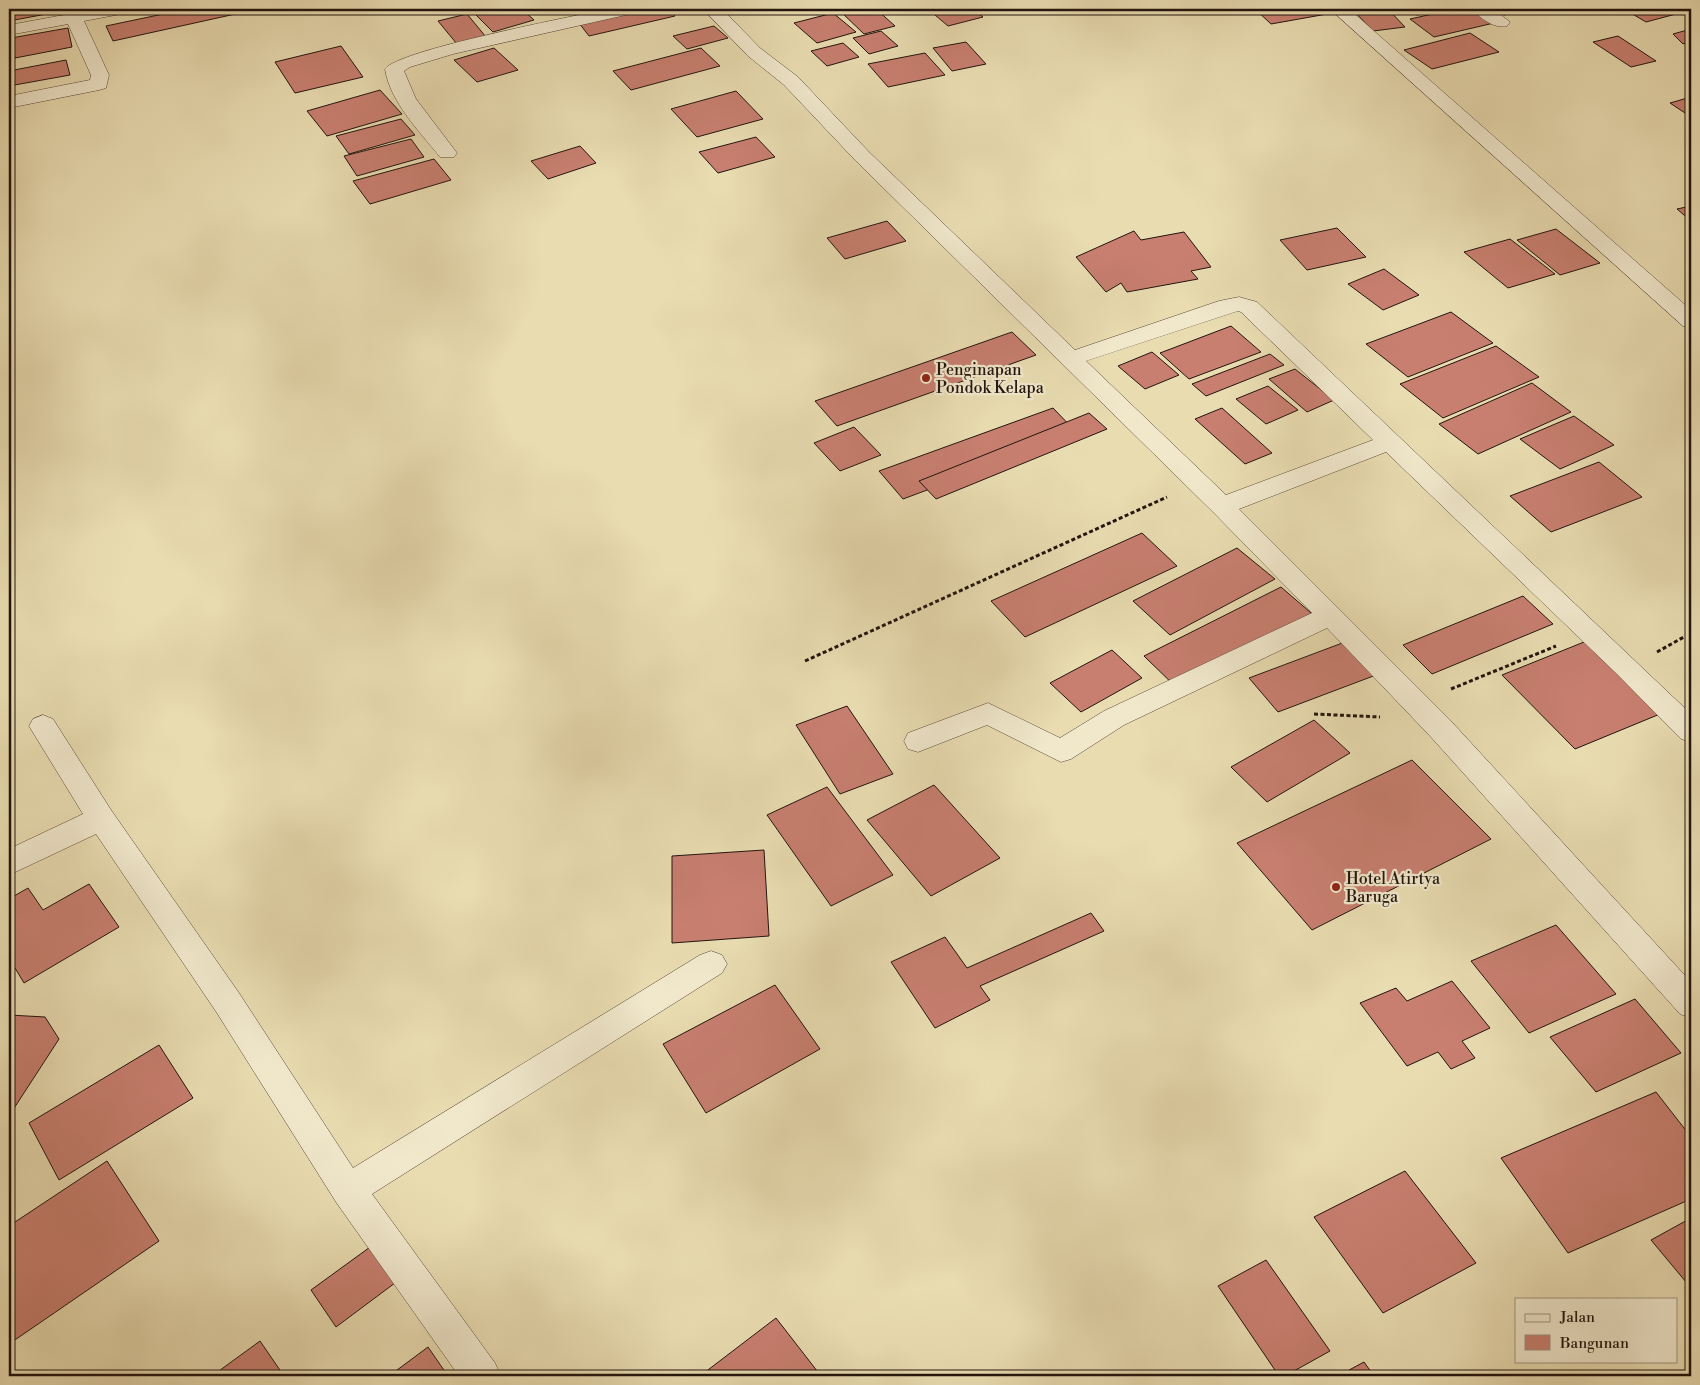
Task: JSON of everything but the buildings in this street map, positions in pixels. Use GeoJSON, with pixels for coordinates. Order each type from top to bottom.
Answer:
{"type":"FeatureCollection","features":[{"type":"Feature","properties":{"kind":"street"},"geometry":{"type":"LineString","coordinates":[[9,30],[72,13],[120,9]]}},
{"type":"Feature","properties":{"kind":"street"},"geometry":{"type":"LineString","coordinates":[[447,152],[393,77],[394,69],[404,62],[449,50],[630,9]]}},
{"type":"Feature","properties":{"kind":"street"},"geometry":{"type":"LineString","coordinates":[[712,9],[754,52],[791,82],[862,156],[1222,506],[1330,615],[1440,728],[1691,1004]]}},
{"type":"Feature","properties":{"kind":"street"},"geometry":{"type":"LineString","coordinates":[[1339,9],[1691,321]]}},
{"type":"Feature","properties":{"kind":"street"},"geometry":{"type":"LineString","coordinates":[[1482,9],[1502,22]]}},
{"type":"Feature","properties":{"kind":"street"},"geometry":{"type":"LineString","coordinates":[[9,102],[99,84],[100,75],[72,13]]}},
{"type":"Feature","properties":{"kind":"street"},"geometry":{"type":"LineString","coordinates":[[1070,360],[1227,306],[1239,304],[1249,307],[1593,637],[1628,668],[1691,731]]}},
{"type":"Feature","properties":{"kind":"street"},"geometry":{"type":"LineString","coordinates":[[1222,506],[1390,442]]}},
{"type":"Feature","properties":{"kind":"street"},"geometry":{"type":"LineString","coordinates":[[918,741],[988,713],[1061,751],[1114,718],[1330,615]]}},
{"type":"Feature","properties":{"kind":"street"},"geometry":{"type":"LineString","coordinates":[[43,726],[100,818],[228,1003],[348,1190],[482,1376]]}},
{"type":"Feature","properties":{"kind":"street"},"geometry":{"type":"LineString","coordinates":[[9,863],[100,818]]}},
{"type":"Feature","properties":{"kind":"street"},"geometry":{"type":"LineString","coordinates":[[348,1190],[711,964]]}},
{"type":"Feature","properties":{"kind":"path"},"geometry":{"type":"LineString","coordinates":[[806,661],[1198,484]]}},
{"type":"Feature","properties":{"kind":"path"},"geometry":{"type":"LineString","coordinates":[[1418,705],[1465,682],[1557,645],[1593,637]]}},
{"type":"Feature","properties":{"kind":"path"},"geometry":{"type":"LineString","coordinates":[[1314,714],[1374,716],[1440,728]]}},
{"type":"Feature","properties":{"kind":"place","name":"Penginapan Pondok Kelapa"},"geometry":{"type":"Point","coordinates":[926,378]}},
{"type":"Feature","properties":{"kind":"place","name":"Hotel Atirtya Baruga"},"geometry":{"type":"Point","coordinates":[1336,887]}}]}
